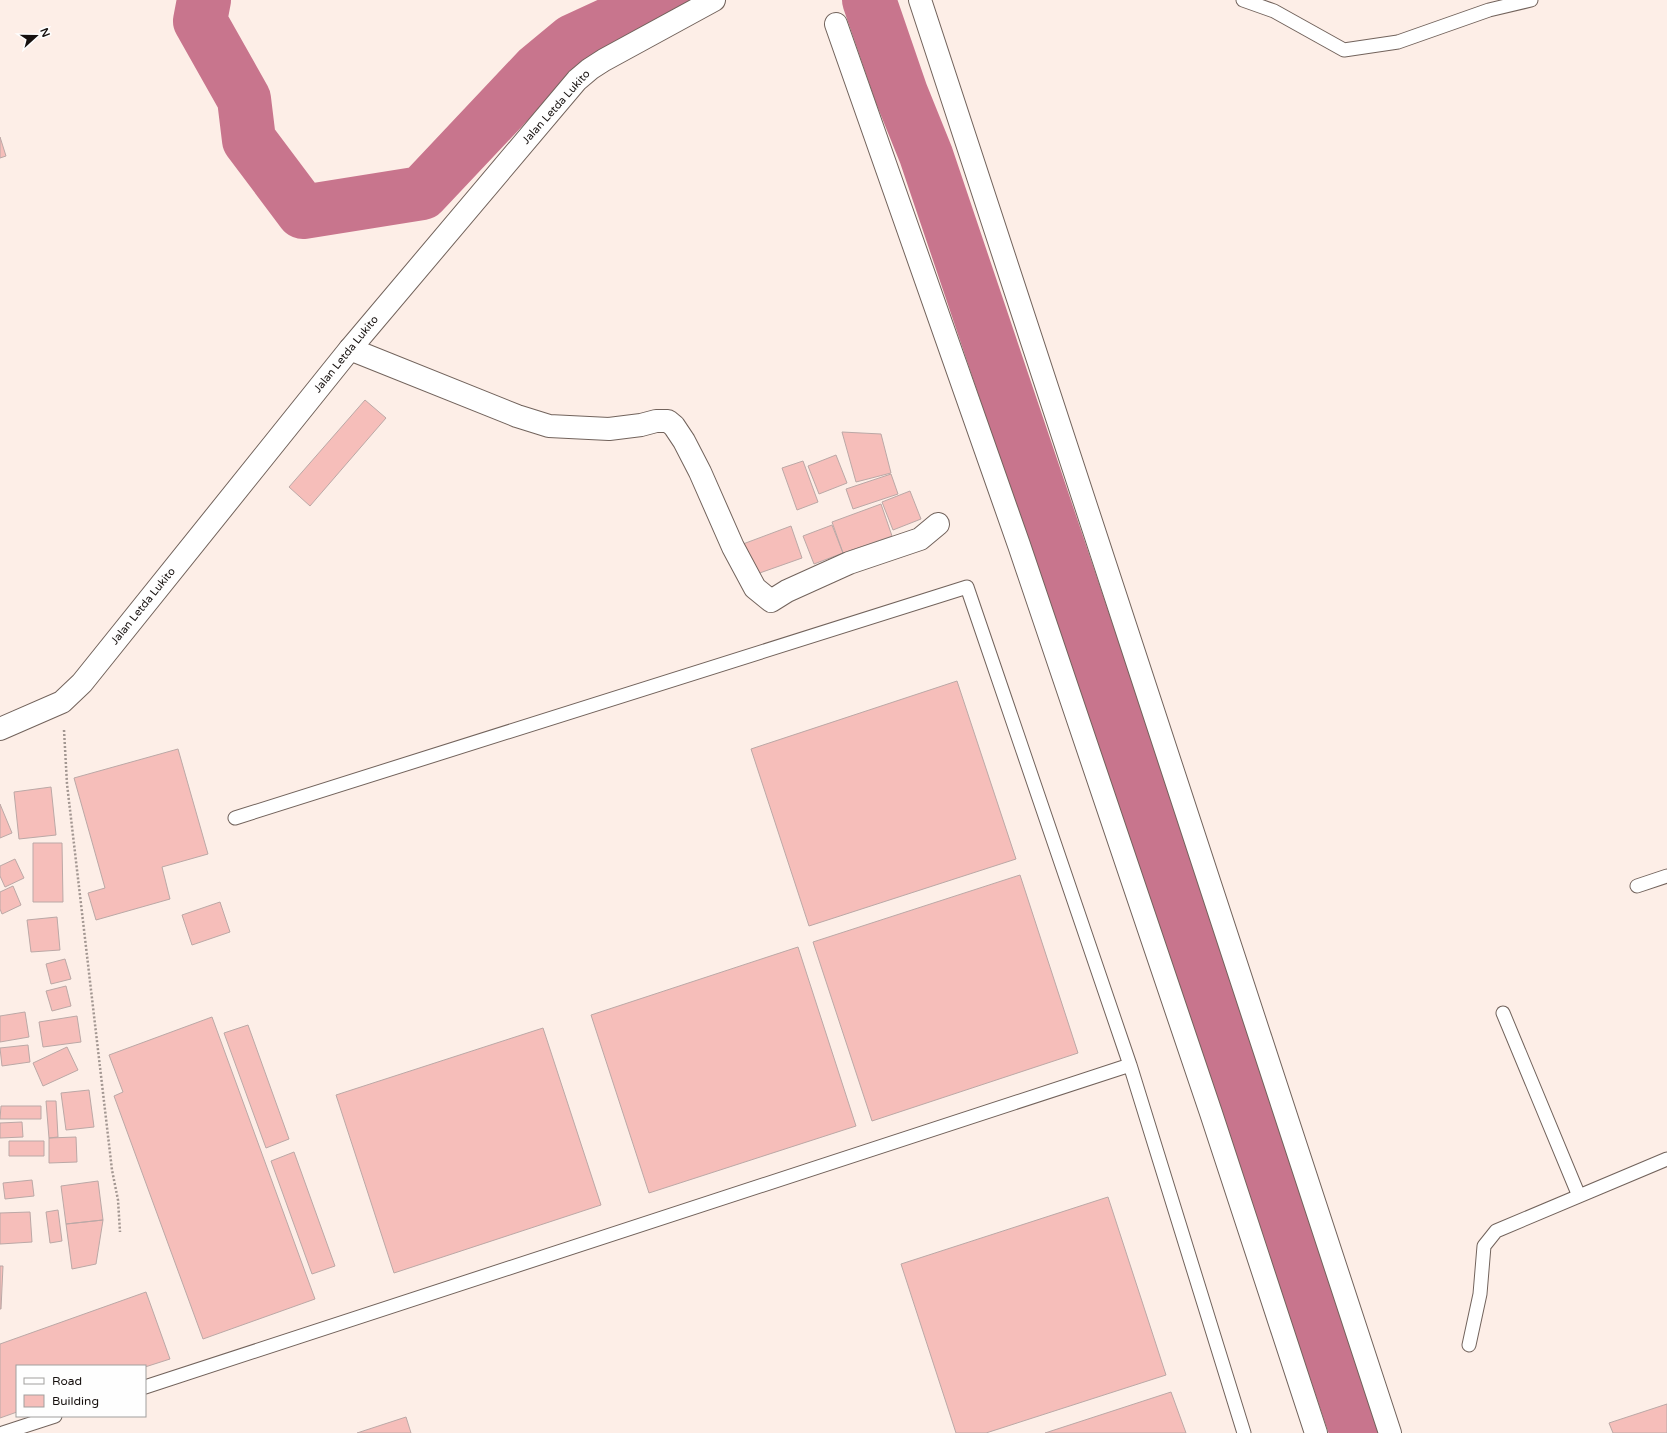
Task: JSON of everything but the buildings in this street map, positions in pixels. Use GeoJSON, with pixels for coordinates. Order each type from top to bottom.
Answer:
{"type":"FeatureCollection","features":[{"type":"Feature","properties":{"kind":"street","name":"Jalan Letda Lukito"},"geometry":{"type":"LineString","coordinates":[[0,729],[62,702],[82,682],[350,349],[577,80],[604,60],[714,0]]}},
{"type":"Feature","properties":{"kind":"street"},"geometry":{"type":"LineString","coordinates":[[920,0],[1390,1433]]}},
{"type":"Feature","properties":{"kind":"street"},"geometry":{"type":"LineString","coordinates":[[836,24],[1020,545],[1209,1106],[1316,1433]]}},
{"type":"Feature","properties":{"kind":"street"},"geometry":{"type":"LineString","coordinates":[[350,349],[516,416],[549,426],[609,429],[641,425],[656,421],[668,421],[674,426],[684,441],[700,472],[733,547],[755,588],[771,601],[787,591],[848,563],[920,539],[938,524]]}},
{"type":"Feature","properties":{"kind":"lane"},"geometry":{"type":"LineString","coordinates":[[1243,0],[1274,11],[1344,50],[1398,42],[1489,10],[1531,0]]}},
{"type":"Feature","properties":{"kind":"lane"},"geometry":{"type":"LineString","coordinates":[[235,818],[968,587],[1130,1065],[1244,1433]]}},
{"type":"Feature","properties":{"kind":"lane"},"geometry":{"type":"LineString","coordinates":[[1637,886],[1667,876]]}},
{"type":"Feature","properties":{"kind":"lane"},"geometry":{"type":"LineString","coordinates":[[1503,1013],[1579,1196]]}},
{"type":"Feature","properties":{"kind":"lane"},"geometry":{"type":"LineString","coordinates":[[146,1387],[1130,1065]]}},
{"type":"Feature","properties":{"kind":"lane"},"geometry":{"type":"LineString","coordinates":[[1469,1345],[1480,1294],[1484,1246],[1496,1231],[1667,1159]]}},
{"type":"Feature","properties":{"kind":"lane"},"geometry":{"type":"LineString","coordinates":[[3,1433],[53,1417]]}},
{"type":"Feature","properties":{"kind":"path"},"geometry":{"type":"LineString","coordinates":[[62,702],[67,784],[111,1162],[118,1200],[120,1232]]}},
{"type":"Feature","properties":{"kind":"waterway"},"geometry":{"type":"LineString","coordinates":[[204,0],[200,21],[244,99],[249,140],[303,212],[422,193],[538,70],[573,41],[662,0]]}},
{"type":"Feature","properties":{"kind":"waterway"},"geometry":{"type":"LineString","coordinates":[[869,0],[901,93],[926,155],[1357,1433]]}}]}
